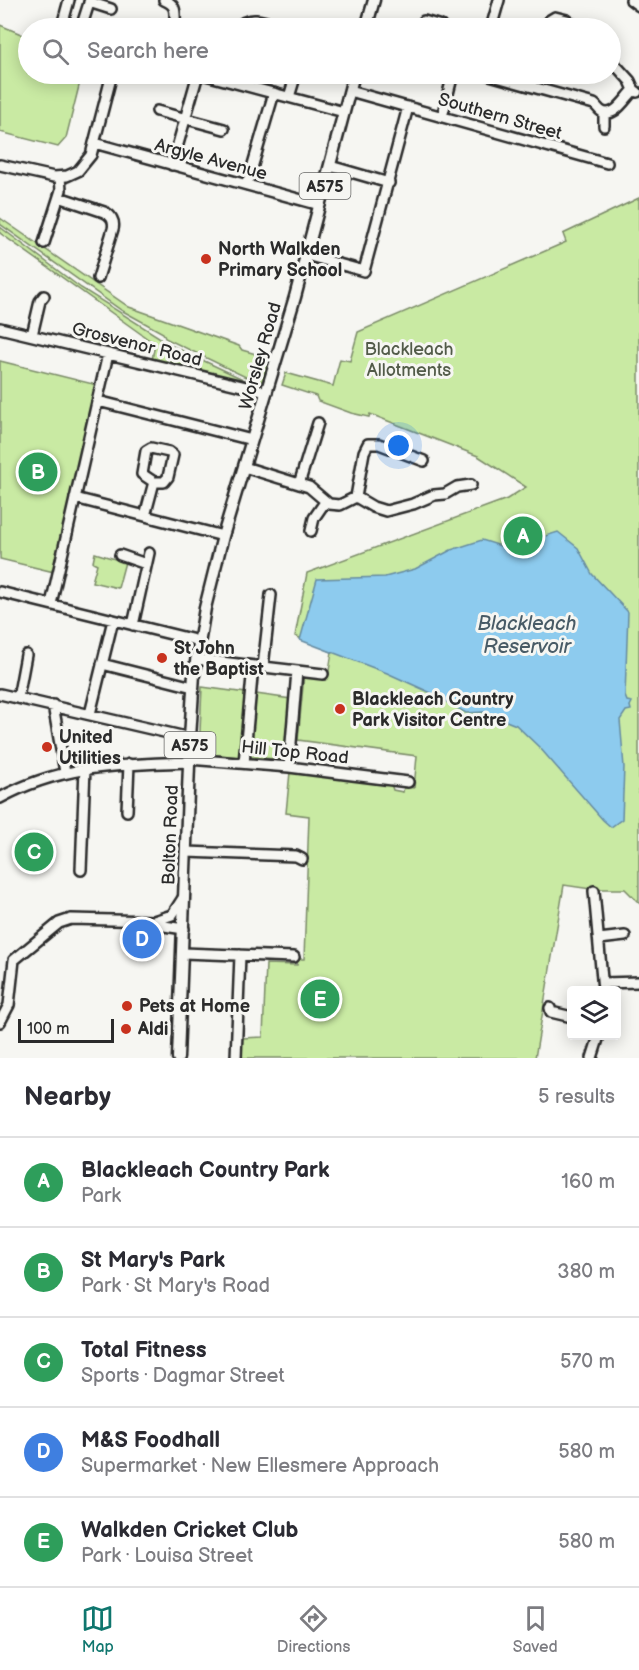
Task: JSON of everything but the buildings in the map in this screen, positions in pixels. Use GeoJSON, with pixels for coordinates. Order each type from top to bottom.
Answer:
{"type":"FeatureCollection","features":[{"type":"Feature","properties":{"kind":"main road"},"geometry":{"type":"LineString","coordinates":[[369,18],[374,0]]}},
{"type":"Feature","properties":{"kind":"main road","name":"Worsley Road"},"geometry":{"type":"LineString","coordinates":[[252,440],[320,205],[352,84]]}},
{"type":"Feature","properties":{"kind":"main road","name":"Bolton Road"},"geometry":{"type":"LineString","coordinates":[[178,1058],[190,738],[196,659],[210,586],[252,440]]}},
{"type":"Feature","properties":{"kind":"street"},"geometry":{"type":"LineString","coordinates":[[64,18],[69,0]]}},
{"type":"Feature","properties":{"kind":"street"},"geometry":{"type":"LineString","coordinates":[[164,0],[171,3],[176,10],[176,18]]}},
{"type":"Feature","properties":{"kind":"street"},"geometry":{"type":"LineString","coordinates":[[494,18],[499,0]]}},
{"type":"Feature","properties":{"kind":"street"},"geometry":{"type":"LineString","coordinates":[[631,0],[639,6]]}},
{"type":"Feature","properties":{"kind":"street"},"geometry":{"type":"LineString","coordinates":[[84,18],[89,1],[111,7]]}},
{"type":"Feature","properties":{"kind":"street"},"geometry":{"type":"LineString","coordinates":[[604,113],[616,110],[636,92],[621,71]]}},
{"type":"Feature","properties":{"kind":"street"},"geometry":{"type":"LineString","coordinates":[[0,165],[60,177],[73,174],[83,167],[94,143],[109,84]]}},
{"type":"Feature","properties":{"kind":"street"},"geometry":{"type":"LineString","coordinates":[[172,165],[197,84]]}},
{"type":"Feature","properties":{"kind":"street"},"geometry":{"type":"LineString","coordinates":[[239,84],[344,112]]}},
{"type":"Feature","properties":{"kind":"street"},"geometry":{"type":"LineString","coordinates":[[289,97],[293,84]]}},
{"type":"Feature","properties":{"kind":"street"},"geometry":{"type":"LineString","coordinates":[[442,117],[450,84]]}},
{"type":"Feature","properties":{"kind":"street"},"geometry":{"type":"LineString","coordinates":[[524,84],[594,104],[604,113]]}},
{"type":"Feature","properties":{"kind":"street","name":"Southern Street"},"geometry":{"type":"LineString","coordinates":[[350,91],[607,163]]}},
{"type":"Feature","properties":{"kind":"street"},"geometry":{"type":"LineString","coordinates":[[247,185],[274,93]]}},
{"type":"Feature","properties":{"kind":"street"},"geometry":{"type":"LineString","coordinates":[[306,255],[364,271],[408,107]]}},
{"type":"Feature","properties":{"kind":"street"},"geometry":{"type":"LineString","coordinates":[[157,111],[224,129]]}},
{"type":"Feature","properties":{"kind":"street"},"geometry":{"type":"LineString","coordinates":[[603,126],[604,113]]}},
{"type":"Feature","properties":{"kind":"street","name":"Argyle Avenue"},"geometry":{"type":"LineString","coordinates":[[94,143],[320,205]]}},
{"type":"Feature","properties":{"kind":"street"},"geometry":{"type":"LineString","coordinates":[[330,166],[388,183]]}},
{"type":"Feature","properties":{"kind":"street"},"geometry":{"type":"LineString","coordinates":[[43,239],[61,190],[60,177]]}},
{"type":"Feature","properties":{"kind":"street"},"geometry":{"type":"LineString","coordinates":[[59,197],[104,212],[111,217],[113,229],[97,274]]}},
{"type":"Feature","properties":{"kind":"street"},"geometry":{"type":"LineString","coordinates":[[32,335],[40,301],[44,296]]}},
{"type":"Feature","properties":{"kind":"street","name":"Grosvenor Road"},"geometry":{"type":"LineString","coordinates":[[0,328],[268,389]]}},
{"type":"Feature","properties":{"kind":"street"},"geometry":{"type":"LineString","coordinates":[[51,604],[108,354]]}},
{"type":"Feature","properties":{"kind":"street"},"geometry":{"type":"LineString","coordinates":[[98,401],[252,440]]}},
{"type":"Feature","properties":{"kind":"street"},"geometry":{"type":"LineString","coordinates":[[299,484],[318,423]]}},
{"type":"Feature","properties":{"kind":"street"},"geometry":{"type":"LineString","coordinates":[[356,497],[366,441],[379,444],[411,460],[424,461]]}},
{"type":"Feature","properties":{"kind":"street"},"geometry":{"type":"LineString","coordinates":[[244,467],[313,489],[325,502],[340,505],[356,497]]}},
{"type":"Feature","properties":{"kind":"street"},"geometry":{"type":"LineString","coordinates":[[145,516],[154,482]]}},
{"type":"Feature","properties":{"kind":"street"},"geometry":{"type":"LineString","coordinates":[[356,497],[373,507],[386,511],[413,504],[434,495],[445,494],[456,483],[471,485]]}},
{"type":"Feature","properties":{"kind":"street"},"geometry":{"type":"LineString","coordinates":[[75,498],[223,536]]}},
{"type":"Feature","properties":{"kind":"street"},"geometry":{"type":"LineString","coordinates":[[312,532],[314,518],[325,502]]}},
{"type":"Feature","properties":{"kind":"street"},"geometry":{"type":"LineString","coordinates":[[126,546],[122,555],[146,564]]}},
{"type":"Feature","properties":{"kind":"street"},"geometry":{"type":"LineString","coordinates":[[133,625],[149,553]]}},
{"type":"Feature","properties":{"kind":"street"},"geometry":{"type":"LineString","coordinates":[[0,592],[199,641]]}},
{"type":"Feature","properties":{"kind":"street"},"geometry":{"type":"LineString","coordinates":[[244,763],[266,610],[271,595]]}},
{"type":"Feature","properties":{"kind":"street"},"geometry":{"type":"LineString","coordinates":[[90,714],[112,620]]}},
{"type":"Feature","properties":{"kind":"street"},"geometry":{"type":"LineString","coordinates":[[18,698],[26,655]]}},
{"type":"Feature","properties":{"kind":"street"},"geometry":{"type":"LineString","coordinates":[[196,659],[323,674]]}},
{"type":"Feature","properties":{"kind":"street"},"geometry":{"type":"LineString","coordinates":[[102,664],[193,687]]}},
{"type":"Feature","properties":{"kind":"street"},"geometry":{"type":"LineString","coordinates":[[289,767],[297,671]]}},
{"type":"Feature","properties":{"kind":"street"},"geometry":{"type":"LineString","coordinates":[[0,694],[190,738]]}},
{"type":"Feature","properties":{"kind":"street"},"geometry":{"type":"LineString","coordinates":[[53,705],[65,772]]}},
{"type":"Feature","properties":{"kind":"street","name":"Hill Top Road"},"geometry":{"type":"LineString","coordinates":[[0,798],[35,782],[85,768],[189,761],[289,767],[397,783],[408,782]]}},
{"type":"Feature","properties":{"kind":"street"},"geometry":{"type":"LineString","coordinates":[[129,765],[129,805]]}},
{"type":"Feature","properties":{"kind":"street"},"geometry":{"type":"LineString","coordinates":[[84,865],[85,768]]}},
{"type":"Feature","properties":{"kind":"street"},"geometry":{"type":"LineString","coordinates":[[186,852],[302,858]]}},
{"type":"Feature","properties":{"kind":"street"},"geometry":{"type":"LineString","coordinates":[[598,895],[603,986]]}},
{"type":"Feature","properties":{"kind":"street"},"geometry":{"type":"LineString","coordinates":[[154,921],[172,915],[185,896]]}},
{"type":"Feature","properties":{"kind":"street"},"geometry":{"type":"LineString","coordinates":[[0,1022],[10,1003],[14,960],[58,923],[71,919],[184,926]]}},
{"type":"Feature","properties":{"kind":"street"},"geometry":{"type":"LineString","coordinates":[[137,922],[154,921],[184,926]]}},
{"type":"Feature","properties":{"kind":"street"},"geometry":{"type":"LineString","coordinates":[[599,939],[625,936]]}},
{"type":"Feature","properties":{"kind":"street"},"geometry":{"type":"LineString","coordinates":[[183,953],[294,957]]}},
{"type":"Feature","properties":{"kind":"street"},"geometry":{"type":"LineString","coordinates":[[236,1058],[240,955]]}},
{"type":"Feature","properties":{"kind":"street"},"geometry":{"type":"LineString","coordinates":[[610,986],[639,982]]}},
{"type":"Feature","properties":{"kind":"street"},"geometry":{"type":"LineString","coordinates":[[550,1008],[550,1012],[567,1016]]}},
{"type":"Feature","properties":{"kind":"street"},"geometry":{"type":"LineString","coordinates":[[592,1058],[597,1040]]}},
{"type":"Feature","properties":{"kind":"green space"},"geometry":{"type":"Polygon","coordinates":[[[0,25],[18,33],[18,84],[80,84],[66,138],[58,147],[0,132],[0,25]]]}},
{"type":"Feature","properties":{"kind":"green space","name":"Blackleach Allotments"},"geometry":{"type":"Polygon","coordinates":[[[639,198],[639,903],[625,889],[591,889],[564,885],[535,1058],[240,1058],[242,1038],[263,1037],[266,964],[297,965],[298,959],[304,959],[309,816],[286,813],[290,772],[391,784],[393,790],[403,792],[404,787],[414,788],[417,756],[298,740],[304,675],[328,677],[332,652],[295,636],[307,573],[507,499],[526,487],[478,456],[370,414],[369,417],[351,413],[318,401],[316,396],[282,385],[286,373],[333,386],[340,359],[350,361],[358,332],[566,242],[563,234],[639,198]]]}},
{"type":"Feature","properties":{"kind":"green space"},"geometry":{"type":"Polygon","coordinates":[[[0,218],[129,307],[239,346],[242,350],[270,358],[262,381],[256,382],[165,338],[163,333],[121,310],[0,224],[0,218]]]}},
{"type":"Feature","properties":{"kind":"green space"},"geometry":{"type":"Polygon","coordinates":[[[0,227],[81,288],[159,337],[167,351],[167,363],[152,360],[155,344],[0,233],[0,227]]]}},
{"type":"Feature","properties":{"kind":"green space"},"geometry":{"type":"Polygon","coordinates":[[[166,343],[249,382],[170,364],[170,350],[166,343]]]}},
{"type":"Feature","properties":{"kind":"green space"},"geometry":{"type":"Polygon","coordinates":[[[0,361],[97,385],[54,572],[0,559],[0,361]]]}},
{"type":"Feature","properties":{"kind":"green space"},"geometry":{"type":"Polygon","coordinates":[[[95,553],[125,562],[118,588],[92,582],[97,564],[93,562],[95,553]]]}},
{"type":"Feature","properties":{"kind":"green space"},"geometry":{"type":"Polygon","coordinates":[[[202,687],[246,693],[240,757],[199,753],[202,687]]]}},
{"type":"Feature","properties":{"kind":"green space"},"geometry":{"type":"Polygon","coordinates":[[[256,694],[291,699],[286,760],[250,757],[256,694]]]}},
{"type":"Feature","properties":{"kind":"water","name":"Blackleach Reservoir"},"geometry":{"type":"Polygon","coordinates":[[[558,532],[578,548],[592,574],[628,612],[625,696],[627,701],[632,702],[631,710],[626,711],[620,720],[624,767],[622,819],[611,827],[540,748],[516,725],[484,712],[466,713],[429,692],[387,673],[300,640],[317,579],[385,577],[415,569],[451,550],[482,540],[507,548],[558,532]]]}},
{"type":"Feature","properties":{"kind":"place","name":"North Walkden Primary School"},"geometry":{"type":"Point","coordinates":[206,259]}},
{"type":"Feature","properties":{"kind":"place","name":"St Mary's Park"},"geometry":{"type":"Point","coordinates":[38,472]}},
{"type":"Feature","properties":{"kind":"place","name":"Blackleach Country Park"},"geometry":{"type":"Point","coordinates":[523,536]}},
{"type":"Feature","properties":{"kind":"place","name":"St John the Baptist"},"geometry":{"type":"Point","coordinates":[162,658]}},
{"type":"Feature","properties":{"kind":"place","name":"Blackleach Country Park Visitor Centre"},"geometry":{"type":"Point","coordinates":[340,709]}},
{"type":"Feature","properties":{"kind":"place","name":"United Utilities"},"geometry":{"type":"Point","coordinates":[47,747]}},
{"type":"Feature","properties":{"kind":"place","name":"Total Fitness"},"geometry":{"type":"Point","coordinates":[34,852]}},
{"type":"Feature","properties":{"kind":"place","name":"M&S Foodhall"},"geometry":{"type":"Point","coordinates":[142,939]}},
{"type":"Feature","properties":{"kind":"place","name":"Walkden Cricket Club"},"geometry":{"type":"Point","coordinates":[320,999]}},
{"type":"Feature","properties":{"kind":"place","name":"Pets at Home"},"geometry":{"type":"Point","coordinates":[127,1006]}},
{"type":"Feature","properties":{"kind":"place","name":"Aldi"},"geometry":{"type":"Point","coordinates":[126,1029]}}]}
